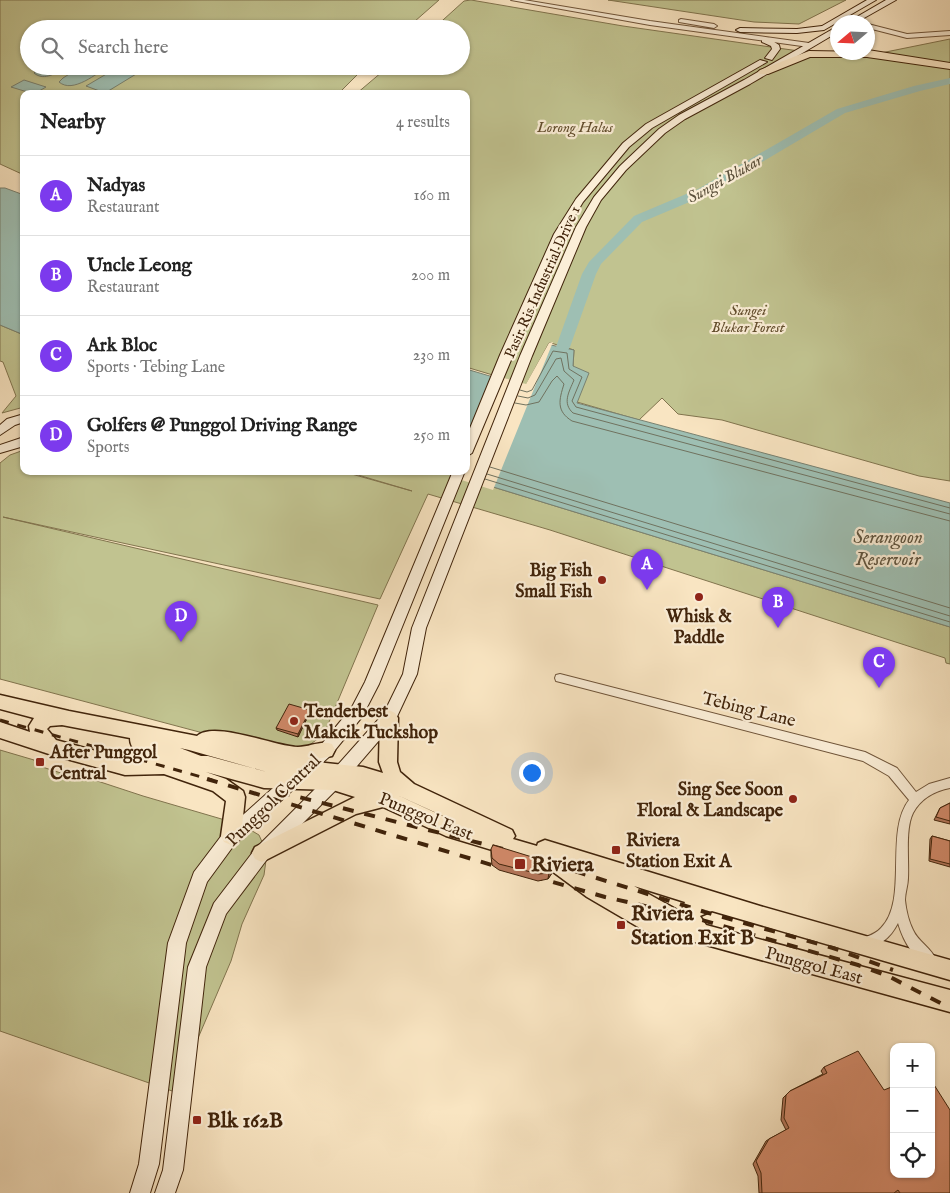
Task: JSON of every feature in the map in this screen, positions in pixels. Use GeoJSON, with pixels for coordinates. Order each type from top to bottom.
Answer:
{"type":"FeatureCollection","features":[{"type":"Feature","properties":{"kind":"highway"},"geometry":{"type":"LineString","coordinates":[[806,42],[830,44]]}},
{"type":"Feature","properties":{"kind":"highway"},"geometry":{"type":"LineString","coordinates":[[806,42],[830,47]]}},
{"type":"Feature","properties":{"kind":"highway"},"geometry":{"type":"LineString","coordinates":[[875,51],[898,51],[950,59]]}},
{"type":"Feature","properties":{"kind":"highway"},"geometry":{"type":"LineString","coordinates":[[764,72],[809,54],[830,53]]}},
{"type":"Feature","properties":{"kind":"highway"},"geometry":{"type":"LineString","coordinates":[[875,53],[950,66]]}},
{"type":"Feature","properties":{"kind":"main road","name":"Pasir Ris Industrial Drive 1"},"geometry":{"type":"LineString","coordinates":[[452,543],[526,356],[581,227],[596,199],[623,168],[662,130],[764,72],[824,28],[872,0]]}},
{"type":"Feature","properties":{"kind":"main road"},"geometry":{"type":"LineString","coordinates":[[866,15],[892,0]]}},
{"type":"Feature","properties":{"kind":"main road"},"geometry":{"type":"LineString","coordinates":[[740,30],[797,31],[824,28]]}},
{"type":"Feature","properties":{"kind":"main road","name":"Pasir Ris Industrial Drive 1"},"geometry":{"type":"LineString","coordinates":[[470,443],[506,355],[560,234],[580,201],[605,169],[626,145],[649,126],[769,58],[830,32]]}},
{"type":"Feature","properties":{"kind":"main road"},"geometry":{"type":"LineString","coordinates":[[765,40],[774,45],[776,49],[769,58]]}},
{"type":"Feature","properties":{"kind":"main road"},"geometry":{"type":"LineString","coordinates":[[0,430],[11,422],[20,419]]}},
{"type":"Feature","properties":{"kind":"main road"},"geometry":{"type":"LineString","coordinates":[[0,449],[20,442]]}},
{"type":"Feature","properties":{"kind":"main road","name":"Punggol Central"},"geometry":{"type":"LineString","coordinates":[[140,1193],[149,1164],[177,943],[200,878],[231,836],[326,750],[357,712],[372,684],[457,475]]}},
{"type":"Feature","properties":{"kind":"main road","name":"Punggol Central"},"geometry":{"type":"LineString","coordinates":[[165,1193],[173,1170],[197,967],[220,909],[262,852],[337,777],[389,718],[410,674],[419,628],[452,543]]}},
{"type":"Feature","properties":{"kind":"main road","name":"Punggol East"},"geometry":{"type":"LineString","coordinates":[[0,702],[69,719],[189,742],[262,763],[297,776]]}},
{"type":"Feature","properties":{"kind":"main road"},"geometry":{"type":"LineString","coordinates":[[52,747],[41,738],[38,726],[46,718],[69,719]]}},
{"type":"Feature","properties":{"kind":"main road"},"geometry":{"type":"LineString","coordinates":[[389,718],[388,762],[393,777],[411,791]]}},
{"type":"Feature","properties":{"kind":"main road","name":"Punggol East"},"geometry":{"type":"LineString","coordinates":[[0,730],[52,747],[125,767],[208,764],[264,780],[297,776],[337,777],[363,775],[411,791],[501,834],[639,880],[944,969]]}},
{"type":"Feature","properties":{"kind":"main road"},"geometry":{"type":"LineString","coordinates":[[140,734],[138,741],[144,746],[208,764]]}},
{"type":"Feature","properties":{"kind":"main road"},"geometry":{"type":"LineString","coordinates":[[189,742],[222,740],[247,743],[298,755],[326,750]]}},
{"type":"Feature","properties":{"kind":"main road"},"geometry":{"type":"LineString","coordinates":[[162,766],[219,785],[236,797],[231,836]]}},
{"type":"Feature","properties":{"kind":"main road","name":"Punggol East"},"geometry":{"type":"LineString","coordinates":[[337,777],[446,827],[551,859],[594,890],[645,920],[950,1000]]}},
{"type":"Feature","properties":{"kind":"main road"},"geometry":{"type":"LineString","coordinates":[[262,852],[352,807],[384,798]]}},
{"type":"Feature","properties":{"kind":"main road"},"geometry":{"type":"LineString","coordinates":[[699,933],[689,917],[690,910],[694,906],[713,901]]}},
{"type":"Feature","properties":{"kind":"street"},"geometry":{"type":"LineString","coordinates":[[514,0],[650,24],[765,40],[806,42]]}},
{"type":"Feature","properties":{"kind":"street"},"geometry":{"type":"LineString","coordinates":[[537,0],[740,30],[806,42]]}},
{"type":"Feature","properties":{"kind":"street"},"geometry":{"type":"LineString","coordinates":[[875,28],[908,36],[950,33]]}},
{"type":"Feature","properties":{"kind":"street","name":"Tebing Lane"},"geometry":{"type":"LineString","coordinates":[[560,678],[864,757],[893,772],[914,799]]}},
{"type":"Feature","properties":{"kind":"street"},"geometry":{"type":"LineString","coordinates":[[862,945],[888,931],[899,901],[904,822],[907,811],[914,799],[932,788],[950,783]]}},
{"type":"Feature","properties":{"kind":"street"},"geometry":{"type":"LineString","coordinates":[[899,901],[908,938],[917,950],[944,969]]}},
{"type":"Feature","properties":{"kind":"green space"},"geometry":{"type":"Polygon","coordinates":[[[0,0],[439,0],[416,20],[20,20],[20,75],[357,75],[342,90],[20,90],[20,173],[0,164],[0,0]]]}},
{"type":"Feature","properties":{"kind":"green space"},"geometry":{"type":"Polygon","coordinates":[[[471,0],[623,26],[830,55],[830,60],[875,60],[875,54],[950,39],[950,481],[919,476],[722,420],[678,414],[662,398],[639,420],[577,402],[573,366],[574,350],[551,343],[549,343],[526,385],[470,368],[470,90],[361,90],[378,75],[470,75],[470,20],[443,20],[464,1],[471,0]]]}},
{"type":"Feature","properties":{"kind":"green space"},"geometry":{"type":"Polygon","coordinates":[[[608,0],[846,0],[799,24],[754,22],[608,0]]]}},
{"type":"Feature","properties":{"kind":"green space"},"geometry":{"type":"Polygon","coordinates":[[[0,325],[20,333],[20,408],[2,413],[16,396],[3,362],[0,361],[0,325]]]}},
{"type":"Feature","properties":{"kind":"green space"},"geometry":{"type":"Polygon","coordinates":[[[20,451],[20,475],[355,475],[412,491],[358,475],[454,475],[950,627],[950,664],[946,663],[945,658],[550,530],[428,494],[380,599],[3,517],[378,605],[324,734],[303,750],[282,754],[0,679],[0,463],[10,455],[20,451]]]}},
{"type":"Feature","properties":{"kind":"green space"},"geometry":{"type":"Polygon","coordinates":[[[0,750],[34,760],[36,765],[64,774],[70,772],[242,825],[259,835],[267,853],[264,875],[242,924],[231,961],[175,1092],[0,1031],[0,750]]]}},
{"type":"Feature","properties":{"kind":"water"},"geometry":{"type":"Polygon","coordinates":[[[37,75],[51,75],[42,77],[37,75]]]}},
{"type":"Feature","properties":{"kind":"water"},"geometry":{"type":"Polygon","coordinates":[[[68,75],[95,75],[71,86],[59,82],[68,75]]]}},
{"type":"Feature","properties":{"kind":"water"},"geometry":{"type":"Polygon","coordinates":[[[105,75],[135,75],[110,90],[97,90],[86,86],[105,75]]]}},
{"type":"Feature","properties":{"kind":"water"},"geometry":{"type":"Polygon","coordinates":[[[24,80],[46,87],[41,90],[21,90],[11,87],[24,80]]]}},
{"type":"Feature","properties":{"kind":"water"},"geometry":{"type":"Polygon","coordinates":[[[0,188],[5,188],[20,194],[20,333],[0,325],[0,188]]]}},
{"type":"Feature","properties":{"kind":"water","name":"Serangoon Reservoir"},"geometry":{"type":"Polygon","coordinates":[[[551,345],[574,350],[573,366],[589,373],[577,403],[950,503],[950,627],[454,475],[470,475],[470,370],[527,387],[551,345]]]}},
{"type":"Feature","properties":{"kind":"pier"},"geometry":{"type":"Polygon","coordinates":[[[553,342],[493,490],[452,477],[453,475],[470,475],[470,433],[494,375],[526,384],[549,343],[553,342]]]}},
{"type":"Feature","properties":{"kind":"building","name":"Tenderbest Makcik Tuckshop"},"geometry":{"type":"Polygon","coordinates":[[[289,704],[310,710],[298,734],[276,728],[289,704]]]}},
{"type":"Feature","properties":{"kind":"building"},"geometry":{"type":"Polygon","coordinates":[[[950,803],[950,821],[936,817],[940,808],[950,803]]]}},
{"type":"Feature","properties":{"kind":"building"},"geometry":{"type":"Polygon","coordinates":[[[932,836],[950,841],[950,864],[930,859],[932,836]]]}},
{"type":"Feature","properties":{"kind":"building","name":"Riviera"},"geometry":{"type":"Polygon","coordinates":[[[493,845],[545,861],[553,867],[549,873],[539,874],[499,864],[492,858],[491,849],[493,845]]]}},
{"type":"Feature","properties":{"kind":"building"},"geometry":{"type":"Polygon","coordinates":[[[858,1051],[884,1090],[890,1088],[890,1178],[935,1178],[935,1086],[950,1110],[950,1193],[900,1193],[898,1190],[894,1193],[762,1193],[761,1173],[756,1161],[769,1139],[789,1128],[784,1118],[786,1095],[790,1091],[827,1073],[824,1067],[858,1051]]]}},
{"type":"Feature","properties":{"kind":"waterway","name":"Sungei Blukar"},"geometry":{"type":"LineString","coordinates":[[563,347],[589,274],[596,262],[638,219],[702,192],[841,111],[918,88],[950,81]]}},
{"type":"Feature","properties":{"kind":"railway"},"geometry":{"type":"LineString","coordinates":[[0,720],[212,780]]}},
{"type":"Feature","properties":{"kind":"railway"},"geometry":{"type":"LineString","coordinates":[[207,779],[505,869]]}},
{"type":"Feature","properties":{"kind":"railway"},"geometry":{"type":"LineString","coordinates":[[279,792],[507,850]]}},
{"type":"Feature","properties":{"kind":"railway"},"geometry":{"type":"LineString","coordinates":[[533,858],[705,912],[833,948],[893,970]]}},
{"type":"Feature","properties":{"kind":"railway"},"geometry":{"type":"LineString","coordinates":[[532,876],[605,897],[681,914],[858,965],[888,976],[950,1008]]}},
{"type":"Feature","properties":{"kind":"place","name":"Big Fish Small Fish"},"geometry":{"type":"Point","coordinates":[602,580]}},
{"type":"Feature","properties":{"kind":"place","name":"Nadyas"},"geometry":{"type":"Point","coordinates":[647,590]}},
{"type":"Feature","properties":{"kind":"place","name":"Whisk & Paddle"},"geometry":{"type":"Point","coordinates":[699,597]}},
{"type":"Feature","properties":{"kind":"place","name":"Uncle Leong"},"geometry":{"type":"Point","coordinates":[778,628]}},
{"type":"Feature","properties":{"kind":"place","name":"Golfers @ Punggol Driving Range"},"geometry":{"type":"Point","coordinates":[181,642]}},
{"type":"Feature","properties":{"kind":"place","name":"Ark Bloc"},"geometry":{"type":"Point","coordinates":[879,688]}},
{"type":"Feature","properties":{"kind":"place","name":"Tenderbest Makcik Tuckshop"},"geometry":{"type":"Point","coordinates":[294,721]}},
{"type":"Feature","properties":{"kind":"place","name":"After Punggol Central"},"geometry":{"type":"Point","coordinates":[40,762]}},
{"type":"Feature","properties":{"kind":"place","name":"Sing See Soon Floral & Landscape"},"geometry":{"type":"Point","coordinates":[793,799]}},
{"type":"Feature","properties":{"kind":"place","name":"Riviera Station Exit A"},"geometry":{"type":"Point","coordinates":[616,850]}},
{"type":"Feature","properties":{"kind":"place","name":"Riviera"},"geometry":{"type":"Point","coordinates":[520,864]}},
{"type":"Feature","properties":{"kind":"place","name":"Riviera Station Exit B"},"geometry":{"type":"Point","coordinates":[621,925]}},
{"type":"Feature","properties":{"kind":"place","name":"Blk 162B"},"geometry":{"type":"Point","coordinates":[197,1120]}},
{"type":"Feature","properties":{"kind":"park label","name":"Lorong Halus"},"geometry":{"type":"Point","coordinates":[575,127]}},
{"type":"Feature","properties":{"kind":"park label","name":"Sungei Blukar Forest"},"geometry":{"type":"Point","coordinates":[748,318]}}]}
